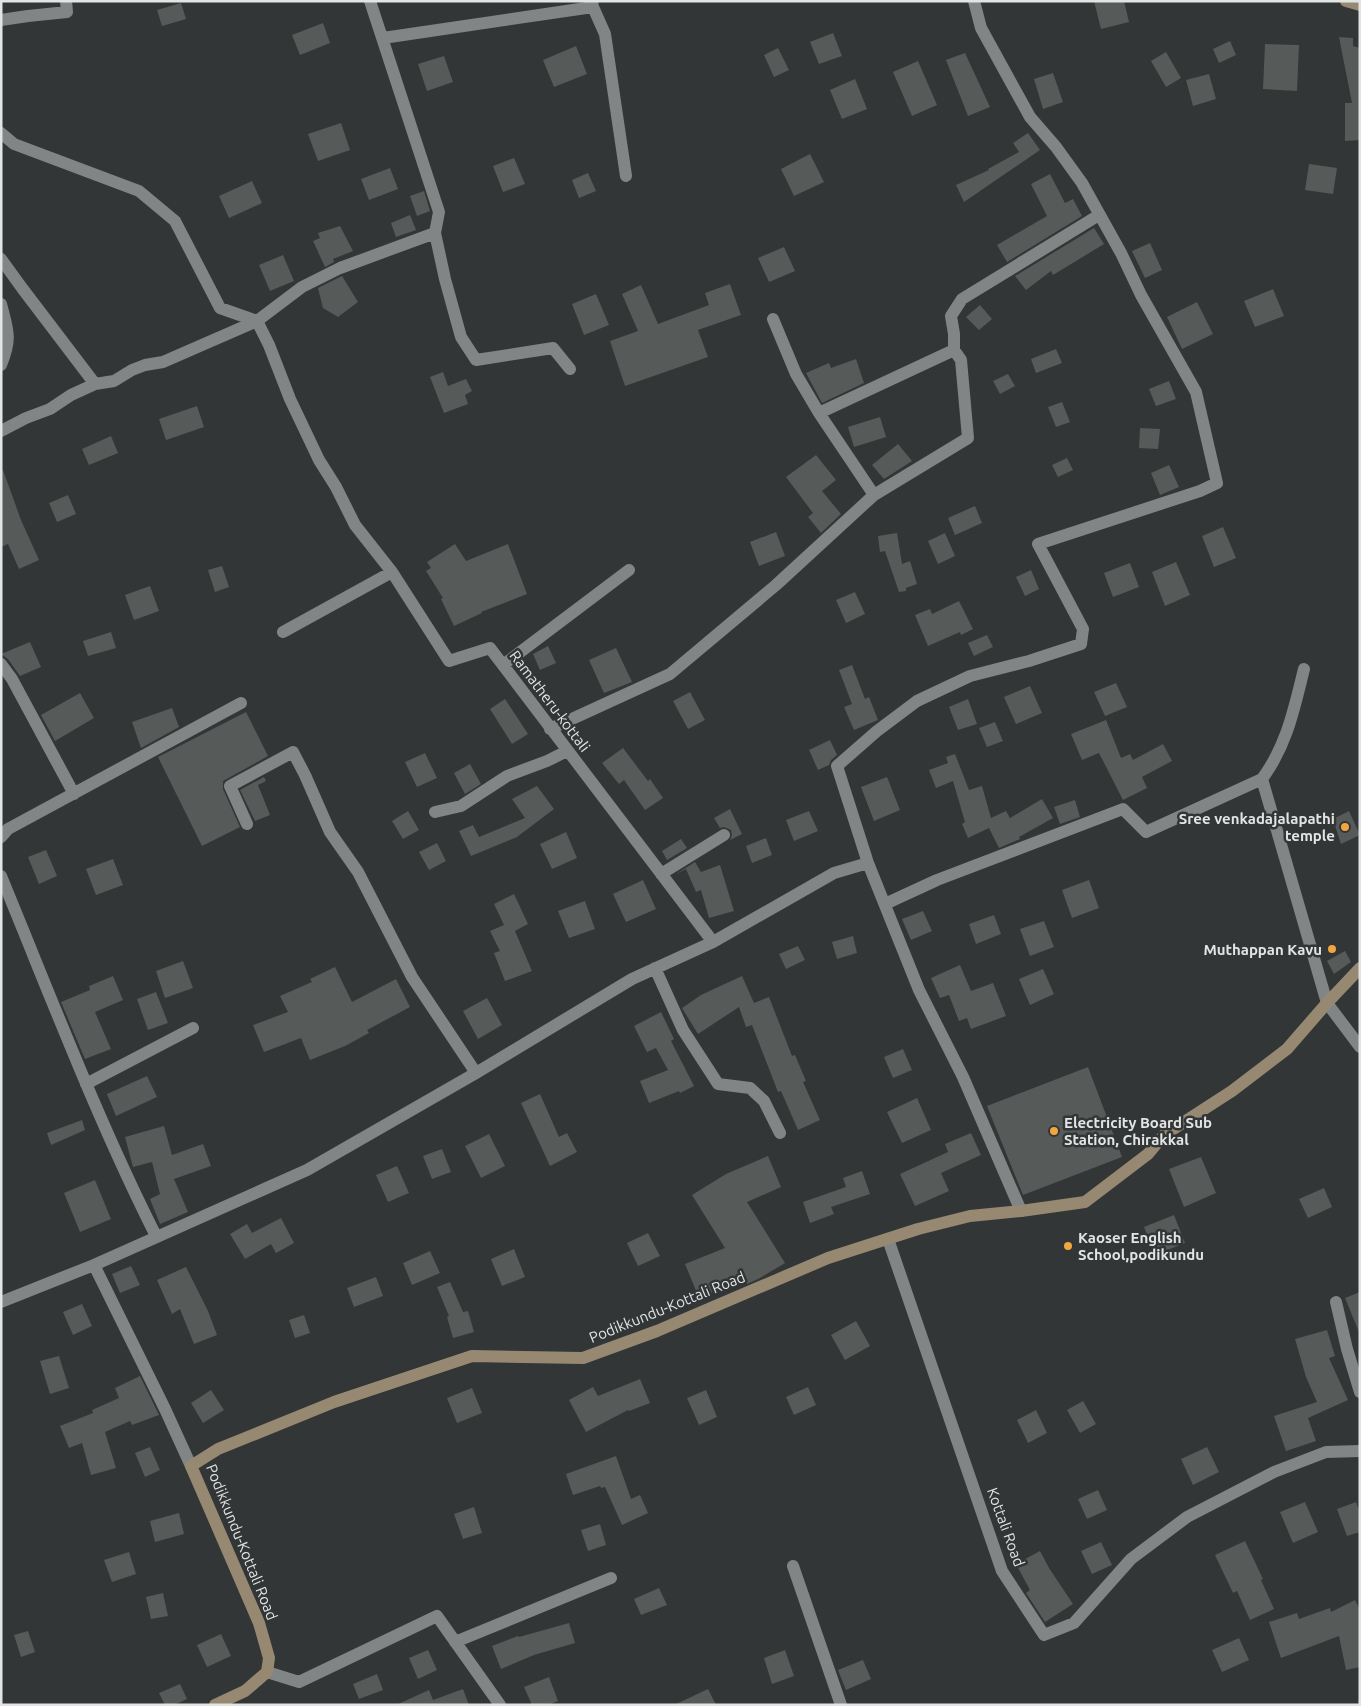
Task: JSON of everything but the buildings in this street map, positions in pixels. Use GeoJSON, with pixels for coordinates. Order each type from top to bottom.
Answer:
{"type":"FeatureCollection","features":[{"type":"Feature","properties":{"kind":"main road"},"geometry":{"type":"LineString","coordinates":[[1346,1],[1360,5]]}},
{"type":"Feature","properties":{"kind":"main road","name":"Podikkundu-Kottali Road"},"geometry":{"type":"LineString","coordinates":[[267,1672],[269,1658],[259,1623],[191,1466],[218,1449],[334,1402],[472,1356],[583,1358],[657,1331],[828,1258],[888,1239],[970,1216],[1084,1202],[1148,1154],[1164,1135],[1232,1091],[1287,1050],[1360,968]]}},
{"type":"Feature","properties":{"kind":"main road"},"geometry":{"type":"LineString","coordinates":[[215,1705],[245,1691],[267,1672]]}},
{"type":"Feature","properties":{"kind":"street"},"geometry":{"type":"LineString","coordinates":[[1,20],[68,12],[66,1]]}},
{"type":"Feature","properties":{"kind":"street"},"geometry":{"type":"LineString","coordinates":[[370,1],[439,212],[435,233],[461,337],[476,360],[552,348],[570,369]]}},
{"type":"Feature","properties":{"kind":"street"},"geometry":{"type":"LineString","coordinates":[[974,1],[981,28],[1030,117],[1056,147],[1082,183],[1141,295],[1196,392],[1216,484],[1038,544],[1082,629],[1081,644],[1029,661],[970,676],[917,701],[877,731],[837,766],[868,863],[919,990],[963,1077],[1022,1211]]}},
{"type":"Feature","properties":{"kind":"street"},"geometry":{"type":"LineString","coordinates":[[383,38],[592,4],[605,34],[626,176]]}},
{"type":"Feature","properties":{"kind":"street"},"geometry":{"type":"LineString","coordinates":[[1,134],[14,144],[139,191],[175,221],[220,308],[257,321],[269,345],[290,399],[319,460],[336,487],[355,525],[392,572],[283,632]]}},
{"type":"Feature","properties":{"kind":"street"},"geometry":{"type":"LineString","coordinates":[[550,729],[670,674],[776,585],[874,496],[968,438],[961,360],[954,350],[951,316],[962,299],[1099,215]]}},
{"type":"Feature","properties":{"kind":"street"},"geometry":{"type":"LineString","coordinates":[[1,431],[26,418],[50,409],[96,384],[114,381],[132,370],[145,365],[163,362],[257,321],[302,287],[340,268],[435,233]]}},
{"type":"Feature","properties":{"kind":"street"},"geometry":{"type":"LineString","coordinates":[[1,259],[96,384]]}},
{"type":"Feature","properties":{"kind":"street"},"geometry":{"type":"LineString","coordinates":[[1,304],[8,330],[9,343],[1,365]]}},
{"type":"Feature","properties":{"kind":"street"},"geometry":{"type":"LineString","coordinates":[[773,319],[796,374],[819,414],[874,496]]}},
{"type":"Feature","properties":{"kind":"street"},"geometry":{"type":"LineString","coordinates":[[819,414],[954,350]]}},
{"type":"Feature","properties":{"kind":"street"},"geometry":{"type":"LineString","coordinates":[[503,666],[629,570]]}},
{"type":"Feature","properties":{"kind":"street","name":"Ramatheru-kottali"},"geometry":{"type":"LineString","coordinates":[[392,572],[449,661],[490,648],[713,942]]}},
{"type":"Feature","properties":{"kind":"street"},"geometry":{"type":"LineString","coordinates":[[1,664],[12,679],[74,794]]}},
{"type":"Feature","properties":{"kind":"street"},"geometry":{"type":"LineString","coordinates":[[885,904],[937,880],[1123,809],[1146,832],[1262,779],[1273,764],[1289,728],[1304,669]]}},
{"type":"Feature","properties":{"kind":"street"},"geometry":{"type":"LineString","coordinates":[[1,837],[8,829],[242,703]]}},
{"type":"Feature","properties":{"kind":"street"},"geometry":{"type":"LineString","coordinates":[[435,812],[460,806],[507,776],[547,761],[567,751]]}},
{"type":"Feature","properties":{"kind":"street"},"geometry":{"type":"LineString","coordinates":[[247,824],[230,786],[293,752],[330,832],[358,872],[412,977],[476,1073]]}},
{"type":"Feature","properties":{"kind":"street"},"geometry":{"type":"LineString","coordinates":[[1262,779],[1326,1004],[1360,1048]]}},
{"type":"Feature","properties":{"kind":"street"},"geometry":{"type":"LineString","coordinates":[[661,874],[724,835]]}},
{"type":"Feature","properties":{"kind":"street"},"geometry":{"type":"LineString","coordinates":[[1,1302],[94,1265],[307,1170],[476,1073],[632,979],[713,942],[834,873],[868,863]]}},
{"type":"Feature","properties":{"kind":"street"},"geometry":{"type":"LineString","coordinates":[[1,876],[86,1084],[131,1187],[156,1236]]}},
{"type":"Feature","properties":{"kind":"street"},"geometry":{"type":"LineString","coordinates":[[655,968],[683,1030],[718,1084],[750,1088],[764,1101],[780,1133]]}},
{"type":"Feature","properties":{"kind":"street"},"geometry":{"type":"LineString","coordinates":[[86,1084],[193,1028]]}},
{"type":"Feature","properties":{"kind":"street","name":"Kottali Road"},"geometry":{"type":"LineString","coordinates":[[888,1239],[1002,1571],[1044,1635],[1074,1623],[1131,1559],[1187,1517],[1291,1465],[1326,1452],[1360,1451]]}},
{"type":"Feature","properties":{"kind":"street"},"geometry":{"type":"LineString","coordinates":[[94,1265],[191,1466]]}},
{"type":"Feature","properties":{"kind":"street"},"geometry":{"type":"LineString","coordinates":[[1336,1302],[1360,1392]]}},
{"type":"Feature","properties":{"kind":"street"},"geometry":{"type":"LineString","coordinates":[[793,1566],[841,1705]]}},
{"type":"Feature","properties":{"kind":"street"},"geometry":{"type":"LineString","coordinates":[[455,1642],[611,1578]]}},
{"type":"Feature","properties":{"kind":"street"},"geometry":{"type":"LineString","coordinates":[[267,1672],[299,1682],[437,1616],[500,1705]]}},
{"type":"Feature","properties":{"kind":"place","name":"Sree venkadajalapathi temple"},"geometry":{"type":"Point","coordinates":[1345,827]}},
{"type":"Feature","properties":{"kind":"place","name":"Muthappan Kavu"},"geometry":{"type":"Point","coordinates":[1332,949]}},
{"type":"Feature","properties":{"kind":"place","name":"Electricity Board Sub Station, Chirakkal"},"geometry":{"type":"Point","coordinates":[1054,1131]}},
{"type":"Feature","properties":{"kind":"place","name":"Kaoser English School,podikundu"},"geometry":{"type":"Point","coordinates":[1068,1246]}}]}
